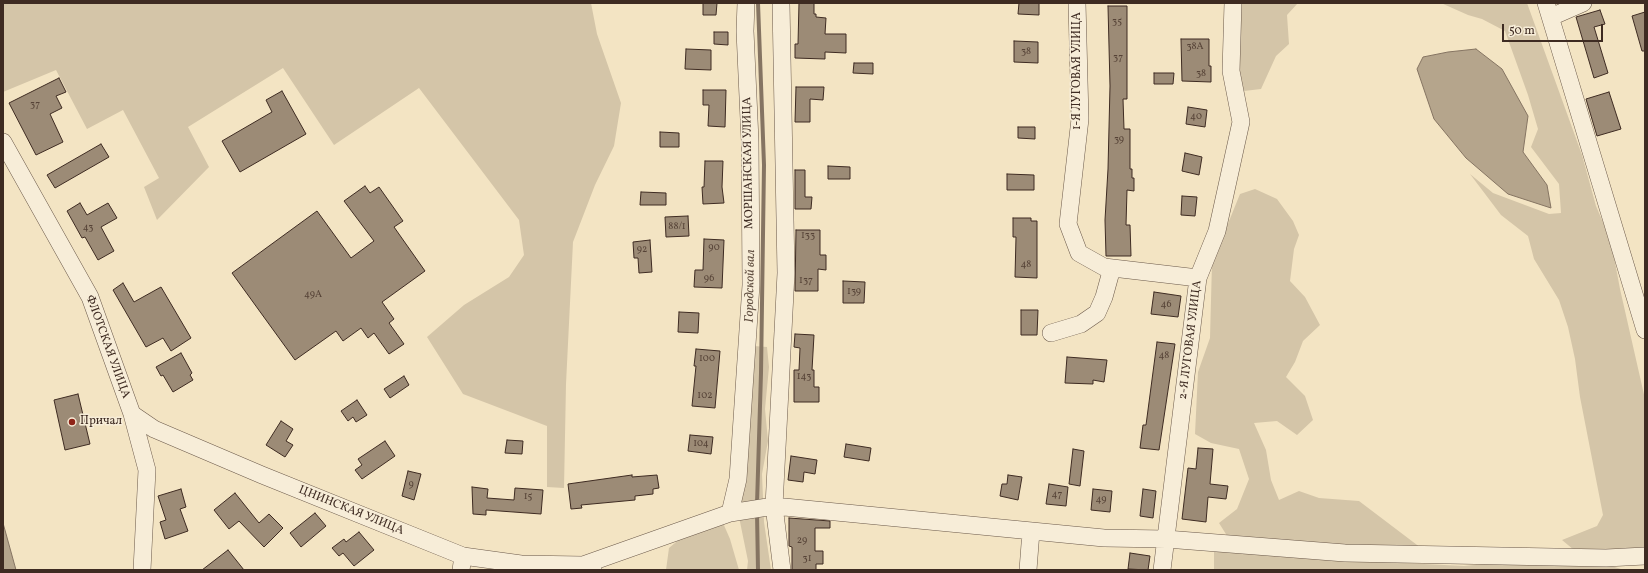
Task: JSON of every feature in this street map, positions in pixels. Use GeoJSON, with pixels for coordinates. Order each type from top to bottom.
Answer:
{"type":"FeatureCollection","features":[{"type":"Feature","properties":{"kind":"street","name":"МОРШАНСКАЯ УЛИЦА"},"geometry":{"type":"LineString","coordinates":[[730,513],[738,480],[751,285],[750,141],[745,31],[746,3]]}},
{"type":"Feature","properties":{"kind":"street"},"geometry":{"type":"LineString","coordinates":[[781,3],[786,273],[762,508],[782,570]]}},
{"type":"Feature","properties":{"kind":"street","name":"1-Я ЛУГОВАЯ УЛИЦА"},"geometry":{"type":"LineString","coordinates":[[1077,3],[1080,119],[1068,224],[1079,253],[1104,267],[1198,278]]}},
{"type":"Feature","properties":{"kind":"street","name":"2-Я ЛУГОВАЯ УЛИЦА"},"geometry":{"type":"LineString","coordinates":[[1162,570],[1198,278],[1217,231],[1240,122],[1231,71],[1233,3]]}},
{"type":"Feature","properties":{"kind":"street"},"geometry":{"type":"LineString","coordinates":[[1583,3],[1548,10],[1645,330]]}},
{"type":"Feature","properties":{"kind":"street","name":"ФЛОТСКАЯ УЛИЦА"},"geometry":{"type":"LineString","coordinates":[[3,142],[90,297],[132,414],[147,470],[142,570]]}},
{"type":"Feature","properties":{"kind":"street"},"geometry":{"type":"LineString","coordinates":[[1052,333],[1080,324],[1097,313],[1104,297],[1112,268]]}},
{"type":"Feature","properties":{"kind":"street","name":"ЦНИНСКАЯ УЛИЦА"},"geometry":{"type":"LineString","coordinates":[[132,414],[154,429],[462,563],[521,564],[590,568],[730,513],[762,508],[1104,538],[1166,539],[1345,553],[1606,558],[1645,556]]}},
{"type":"Feature","properties":{"kind":"street"},"geometry":{"type":"LineString","coordinates":[[1028,570],[1031,531]]}},
{"type":"Feature","properties":{"kind":"shaded area"},"geometry":{"type":"Polygon","coordinates":[[[4,3],[591,3],[597,34],[621,103],[614,146],[595,185],[573,242],[566,384],[564,488],[547,487],[547,426],[463,394],[427,337],[464,305],[509,277],[524,255],[519,220],[419,88],[334,145],[283,68],[188,127],[209,167],[157,220],[144,187],[159,178],[123,110],[87,129],[56,70],[3,92],[4,3]]]}},
{"type":"Feature","properties":{"kind":"shaded area"},"geometry":{"type":"Polygon","coordinates":[[[1234,3],[1298,3],[1287,15],[1289,44],[1276,56],[1261,89],[1244,91],[1237,68],[1234,3]]]}},
{"type":"Feature","properties":{"kind":"shaded area"},"geometry":{"type":"Polygon","coordinates":[[[1441,3],[1527,3],[1582,155],[1596,206],[1611,241],[1620,289],[1645,399],[1645,550],[1580,555],[1562,540],[1597,526],[1603,515],[1568,327],[1559,300],[1534,259],[1528,236],[1501,215],[1470,174],[1493,193],[1549,214],[1561,213],[1559,184],[1531,147],[1538,129],[1528,95],[1505,31],[1482,19],[1468,15],[1441,3]]]}},
{"type":"Feature","properties":{"kind":"shaded area"},"geometry":{"type":"Polygon","coordinates":[[[1476,49],[1502,69],[1528,116],[1523,152],[1547,185],[1551,208],[1508,194],[1466,158],[1434,119],[1417,69],[1423,57],[1448,52],[1476,49]]]}},
{"type":"Feature","properties":{"kind":"shaded area"},"geometry":{"type":"Polygon","coordinates":[[[1255,189],[1277,199],[1293,221],[1299,235],[1294,249],[1290,281],[1305,297],[1320,325],[1303,341],[1295,362],[1286,377],[1305,396],[1313,420],[1297,435],[1277,421],[1254,423],[1266,450],[1271,480],[1279,500],[1299,491],[1319,498],[1359,501],[1425,551],[1229,539],[1219,523],[1237,509],[1249,479],[1239,449],[1211,443],[1195,434],[1198,372],[1210,338],[1212,263],[1240,194],[1255,189]]]}},
{"type":"Feature","properties":{"kind":"shaded area"},"geometry":{"type":"Polygon","coordinates":[[[754,346],[767,347],[769,367],[765,409],[768,441],[762,474],[764,522],[771,570],[747,570],[748,561],[738,512],[754,346]]]}},
{"type":"Feature","properties":{"kind":"shaded area"},"geometry":{"type":"Polygon","coordinates":[[[3,523],[16,570],[3,570],[3,523]]]}},
{"type":"Feature","properties":{"kind":"shaded area"},"geometry":{"type":"Polygon","coordinates":[[[723,523],[730,539],[739,570],[666,570],[669,548],[682,537],[723,523]]]}},
{"type":"Feature","properties":{"kind":"shaded area"},"geometry":{"type":"Polygon","coordinates":[[[1227,546],[1364,561],[1464,566],[1494,563],[1599,562],[1621,569],[1643,570],[1214,570],[1214,552],[1227,546]]]}},
{"type":"Feature","properties":{"kind":"building"},"geometry":{"type":"Polygon","coordinates":[[[703,3],[717,3],[716,15],[703,15],[703,3]]]}},
{"type":"Feature","properties":{"kind":"building"},"geometry":{"type":"Polygon","coordinates":[[[799,3],[814,3],[814,14],[816,14],[816,17],[826,18],[825,34],[846,34],[846,53],[825,52],[825,59],[795,58],[795,44],[798,44],[799,3]]]}},
{"type":"Feature","properties":{"kind":"building"},"geometry":{"type":"Polygon","coordinates":[[[1019,3],[1039,3],[1039,15],[1018,14],[1019,3]]]}},
{"type":"Feature","properties":{"kind":"building"},"geometry":{"type":"Polygon","coordinates":[[[1108,6],[1127,6],[1127,99],[1123,99],[1124,129],[1130,129],[1130,169],[1132,169],[1132,178],[1134,178],[1134,191],[1127,190],[1126,225],[1130,225],[1131,256],[1106,256],[1105,220],[1110,86],[1108,6]]]}},
{"type":"Feature","properties":{"kind":"building"},"geometry":{"type":"Polygon","coordinates":[[[1600,10],[1605,24],[1594,27],[1608,73],[1594,78],[1576,17],[1600,10]]]}},
{"type":"Feature","properties":{"kind":"building"},"geometry":{"type":"Polygon","coordinates":[[[1645,12],[1645,51],[1642,51],[1632,16],[1645,12]]]}},
{"type":"Feature","properties":{"kind":"building"},"geometry":{"type":"Polygon","coordinates":[[[714,32],[728,32],[728,45],[714,44],[714,32]]]}},
{"type":"Feature","properties":{"kind":"building"},"geometry":{"type":"Polygon","coordinates":[[[1181,39],[1209,39],[1209,66],[1211,66],[1211,82],[1182,81],[1181,39]]]}},
{"type":"Feature","properties":{"kind":"building"},"geometry":{"type":"Polygon","coordinates":[[[1014,41],[1038,42],[1038,63],[1014,62],[1014,41]]]}},
{"type":"Feature","properties":{"kind":"building"},"geometry":{"type":"Polygon","coordinates":[[[686,49],[711,50],[711,70],[685,69],[686,49]]]}},
{"type":"Feature","properties":{"kind":"building"},"geometry":{"type":"Polygon","coordinates":[[[854,63],[873,63],[873,74],[853,73],[854,63]]]}},
{"type":"Feature","properties":{"kind":"building"},"geometry":{"type":"Polygon","coordinates":[[[1154,73],[1174,73],[1173,84],[1154,84],[1154,73]]]}},
{"type":"Feature","properties":{"kind":"building"},"geometry":{"type":"Polygon","coordinates":[[[59,78],[66,92],[56,96],[62,108],[50,114],[63,142],[36,155],[9,103],[59,78]]]}},
{"type":"Feature","properties":{"kind":"building"},"geometry":{"type":"Polygon","coordinates":[[[796,87],[824,87],[823,100],[810,99],[810,122],[795,122],[796,87]]]}},
{"type":"Feature","properties":{"kind":"building"},"geometry":{"type":"Polygon","coordinates":[[[703,90],[726,90],[725,127],[708,126],[709,105],[703,105],[703,90]]]}},
{"type":"Feature","properties":{"kind":"building"},"geometry":{"type":"Polygon","coordinates":[[[282,91],[306,134],[240,172],[222,141],[272,112],[266,100],[282,91]]]}},
{"type":"Feature","properties":{"kind":"building"},"geometry":{"type":"Polygon","coordinates":[[[1609,92],[1621,129],[1597,136],[1586,99],[1609,92]]]}},
{"type":"Feature","properties":{"kind":"building"},"geometry":{"type":"Polygon","coordinates":[[[1188,107],[1207,110],[1205,127],[1186,124],[1188,107]]]}},
{"type":"Feature","properties":{"kind":"building"},"geometry":{"type":"Polygon","coordinates":[[[1018,127],[1035,127],[1035,139],[1018,138],[1018,127]]]}},
{"type":"Feature","properties":{"kind":"building"},"geometry":{"type":"Polygon","coordinates":[[[660,132],[679,133],[679,147],[660,147],[660,132]]]}},
{"type":"Feature","properties":{"kind":"building"},"geometry":{"type":"Polygon","coordinates":[[[101,144],[109,157],[55,188],[47,175],[101,144]]]}},
{"type":"Feature","properties":{"kind":"building"},"geometry":{"type":"Polygon","coordinates":[[[1185,153],[1202,157],[1199,175],[1182,171],[1185,153]]]}},
{"type":"Feature","properties":{"kind":"building"},"geometry":{"type":"Polygon","coordinates":[[[705,161],[723,161],[722,187],[724,203],[703,204],[702,187],[704,187],[705,161]]]}},
{"type":"Feature","properties":{"kind":"building"},"geometry":{"type":"Polygon","coordinates":[[[828,166],[850,167],[850,179],[828,179],[828,166]]]}},
{"type":"Feature","properties":{"kind":"building"},"geometry":{"type":"Polygon","coordinates":[[[795,170],[805,170],[805,197],[812,197],[811,209],[795,209],[795,170]]]}},
{"type":"Feature","properties":{"kind":"building"},"geometry":{"type":"Polygon","coordinates":[[[1007,174],[1034,175],[1034,190],[1007,190],[1007,174]]]}},
{"type":"Feature","properties":{"kind":"building"},"geometry":{"type":"Polygon","coordinates":[[[365,186],[370,193],[379,187],[403,221],[394,227],[425,271],[382,302],[394,319],[389,323],[404,344],[389,354],[374,333],[368,338],[361,328],[343,341],[336,331],[295,360],[232,273],[317,211],[351,258],[374,241],[344,201],[365,186]]]}},
{"type":"Feature","properties":{"kind":"building"},"geometry":{"type":"Polygon","coordinates":[[[641,192],[666,193],[666,205],[640,205],[641,192]]]}},
{"type":"Feature","properties":{"kind":"building"},"geometry":{"type":"Polygon","coordinates":[[[1182,196],[1197,197],[1195,216],[1181,215],[1182,196]]]}},
{"type":"Feature","properties":{"kind":"building"},"geometry":{"type":"Polygon","coordinates":[[[80,203],[87,215],[108,203],[117,218],[101,227],[114,251],[98,260],[85,237],[82,238],[67,211],[80,203]]]}},
{"type":"Feature","properties":{"kind":"building"},"geometry":{"type":"Polygon","coordinates":[[[688,216],[689,236],[666,237],[665,217],[688,216]]]}},
{"type":"Feature","properties":{"kind":"building"},"geometry":{"type":"Polygon","coordinates":[[[1013,218],[1031,218],[1031,221],[1037,221],[1037,278],[1015,277],[1016,237],[1013,237],[1013,218]]]}},
{"type":"Feature","properties":{"kind":"building"},"geometry":{"type":"Polygon","coordinates":[[[796,230],[820,230],[820,255],[826,255],[826,270],[818,269],[818,291],[795,291],[796,230]]]}},
{"type":"Feature","properties":{"kind":"building"},"geometry":{"type":"Polygon","coordinates":[[[704,239],[724,240],[722,288],[694,287],[695,270],[703,270],[704,239]]]}},
{"type":"Feature","properties":{"kind":"building"},"geometry":{"type":"Polygon","coordinates":[[[650,240],[652,272],[639,273],[638,258],[634,258],[633,242],[650,240]]]}},
{"type":"Feature","properties":{"kind":"building"},"geometry":{"type":"Polygon","coordinates":[[[843,281],[865,282],[864,303],[843,303],[843,281]]]}},
{"type":"Feature","properties":{"kind":"building"},"geometry":{"type":"Polygon","coordinates":[[[123,283],[134,302],[161,287],[191,338],[171,351],[163,338],[146,347],[113,290],[123,283]]]}},
{"type":"Feature","properties":{"kind":"building"},"geometry":{"type":"Polygon","coordinates":[[[1154,292],[1181,296],[1178,317],[1151,314],[1154,292]]]}},
{"type":"Feature","properties":{"kind":"building"},"geometry":{"type":"Polygon","coordinates":[[[1021,310],[1038,310],[1037,335],[1021,335],[1021,310]]]}},
{"type":"Feature","properties":{"kind":"building"},"geometry":{"type":"Polygon","coordinates":[[[679,312],[699,313],[698,333],[678,332],[679,312]]]}},
{"type":"Feature","properties":{"kind":"building"},"geometry":{"type":"Polygon","coordinates":[[[795,334],[814,335],[812,370],[814,370],[814,387],[819,387],[819,402],[794,402],[794,370],[799,370],[800,348],[794,347],[795,334]]]}},
{"type":"Feature","properties":{"kind":"building"},"geometry":{"type":"Polygon","coordinates":[[[1157,342],[1175,344],[1159,450],[1140,448],[1143,425],[1146,425],[1157,342]]]}},
{"type":"Feature","properties":{"kind":"building"},"geometry":{"type":"Polygon","coordinates":[[[696,349],[720,351],[715,408],[692,406],[696,349]]]}},
{"type":"Feature","properties":{"kind":"building"},"geometry":{"type":"Polygon","coordinates":[[[181,353],[192,373],[190,375],[193,380],[173,392],[163,375],[161,376],[156,367],[181,353]]]}},
{"type":"Feature","properties":{"kind":"building"},"geometry":{"type":"Polygon","coordinates":[[[1067,357],[1107,360],[1104,382],[1093,380],[1093,384],[1065,383],[1067,357]]]}},
{"type":"Feature","properties":{"kind":"building"},"geometry":{"type":"Polygon","coordinates":[[[404,376],[409,385],[390,398],[384,389],[404,376]]]}},
{"type":"Feature","properties":{"kind":"building","name":"Причал"},"geometry":{"type":"Polygon","coordinates":[[[78,394],[90,444],[65,450],[54,400],[78,394]]]}},
{"type":"Feature","properties":{"kind":"building"},"geometry":{"type":"Polygon","coordinates":[[[357,400],[367,415],[356,422],[353,417],[348,421],[341,411],[357,400]]]}},
{"type":"Feature","properties":{"kind":"building"},"geometry":{"type":"Polygon","coordinates":[[[281,421],[293,429],[286,441],[293,445],[285,457],[266,445],[281,421]]]}},
{"type":"Feature","properties":{"kind":"building"},"geometry":{"type":"Polygon","coordinates":[[[690,435],[713,437],[711,454],[688,451],[690,435]]]}},
{"type":"Feature","properties":{"kind":"building"},"geometry":{"type":"Polygon","coordinates":[[[507,440],[523,441],[522,454],[505,453],[507,440]]]}},
{"type":"Feature","properties":{"kind":"building"},"geometry":{"type":"Polygon","coordinates":[[[385,441],[395,456],[362,479],[355,470],[362,465],[358,459],[385,441]]]}},
{"type":"Feature","properties":{"kind":"building"},"geometry":{"type":"Polygon","coordinates":[[[846,444],[871,448],[869,461],[844,457],[846,444]]]}},
{"type":"Feature","properties":{"kind":"building"},"geometry":{"type":"Polygon","coordinates":[[[1198,448],[1213,449],[1210,484],[1228,486],[1226,499],[1208,497],[1206,522],[1182,519],[1188,468],[1196,469],[1198,448]]]}},
{"type":"Feature","properties":{"kind":"building"},"geometry":{"type":"Polygon","coordinates":[[[1073,449],[1084,451],[1080,486],[1069,484],[1073,449]]]}},
{"type":"Feature","properties":{"kind":"building"},"geometry":{"type":"Polygon","coordinates":[[[791,456],[817,460],[815,474],[804,472],[803,482],[788,480],[791,456]]]}},
{"type":"Feature","properties":{"kind":"building"},"geometry":{"type":"Polygon","coordinates":[[[408,471],[421,474],[414,500],[402,496],[408,471]]]}},
{"type":"Feature","properties":{"kind":"building"},"geometry":{"type":"Polygon","coordinates":[[[632,475],[632,477],[657,475],[659,488],[653,489],[653,494],[635,496],[635,500],[581,505],[582,508],[571,509],[568,484],[632,475]]]}},
{"type":"Feature","properties":{"kind":"building"},"geometry":{"type":"Polygon","coordinates":[[[1008,475],[1022,477],[1018,500],[1000,496],[1002,484],[1007,484],[1008,475]]]}},
{"type":"Feature","properties":{"kind":"building"},"geometry":{"type":"Polygon","coordinates":[[[1049,484],[1068,487],[1066,506],[1046,504],[1049,484]]]}},
{"type":"Feature","properties":{"kind":"building"},"geometry":{"type":"Polygon","coordinates":[[[472,487],[488,489],[487,498],[514,500],[515,488],[543,490],[541,514],[486,510],[486,515],[473,514],[472,487]]]}},
{"type":"Feature","properties":{"kind":"building"},"geometry":{"type":"Polygon","coordinates":[[[181,489],[186,507],[180,509],[188,531],[165,539],[160,522],[166,520],[158,496],[181,489]]]}},
{"type":"Feature","properties":{"kind":"building"},"geometry":{"type":"Polygon","coordinates":[[[1093,489],[1112,491],[1110,512],[1091,510],[1093,489]]]}},
{"type":"Feature","properties":{"kind":"building"},"geometry":{"type":"Polygon","coordinates":[[[1143,489],[1156,491],[1153,518],[1140,516],[1143,489]]]}},
{"type":"Feature","properties":{"kind":"building"},"geometry":{"type":"Polygon","coordinates":[[[235,493],[259,523],[269,514],[283,528],[264,547],[239,521],[229,529],[214,510],[235,493]]]}},
{"type":"Feature","properties":{"kind":"building"},"geometry":{"type":"Polygon","coordinates":[[[315,513],[326,526],[301,547],[290,533],[315,513]]]}},
{"type":"Feature","properties":{"kind":"building"},"geometry":{"type":"Polygon","coordinates":[[[789,518],[830,521],[830,528],[815,528],[815,551],[823,551],[823,564],[816,564],[816,570],[792,570],[792,547],[789,546],[789,518]]]}},
{"type":"Feature","properties":{"kind":"building"},"geometry":{"type":"Polygon","coordinates":[[[359,532],[374,550],[354,566],[343,553],[339,556],[332,548],[344,539],[346,542],[359,532]]]}},
{"type":"Feature","properties":{"kind":"building"},"geometry":{"type":"Polygon","coordinates":[[[228,550],[244,570],[202,570],[228,550]]]}},
{"type":"Feature","properties":{"kind":"building"},"geometry":{"type":"Polygon","coordinates":[[[1130,553],[1150,556],[1148,570],[1128,569],[1130,553]]]}},
{"type":"Feature","properties":{"kind":"waterway","name":"Городской вал"},"geometry":{"type":"LineString","coordinates":[[757,504],[761,373],[764,165],[758,3]]}},
{"type":"Feature","properties":{"kind":"waterway","name":"Городской вал"},"geometry":{"type":"LineString","coordinates":[[757,513],[758,570]]}},
{"type":"Feature","properties":{"kind":"place","name":"Причал"},"geometry":{"type":"Point","coordinates":[72,422]}}]}
